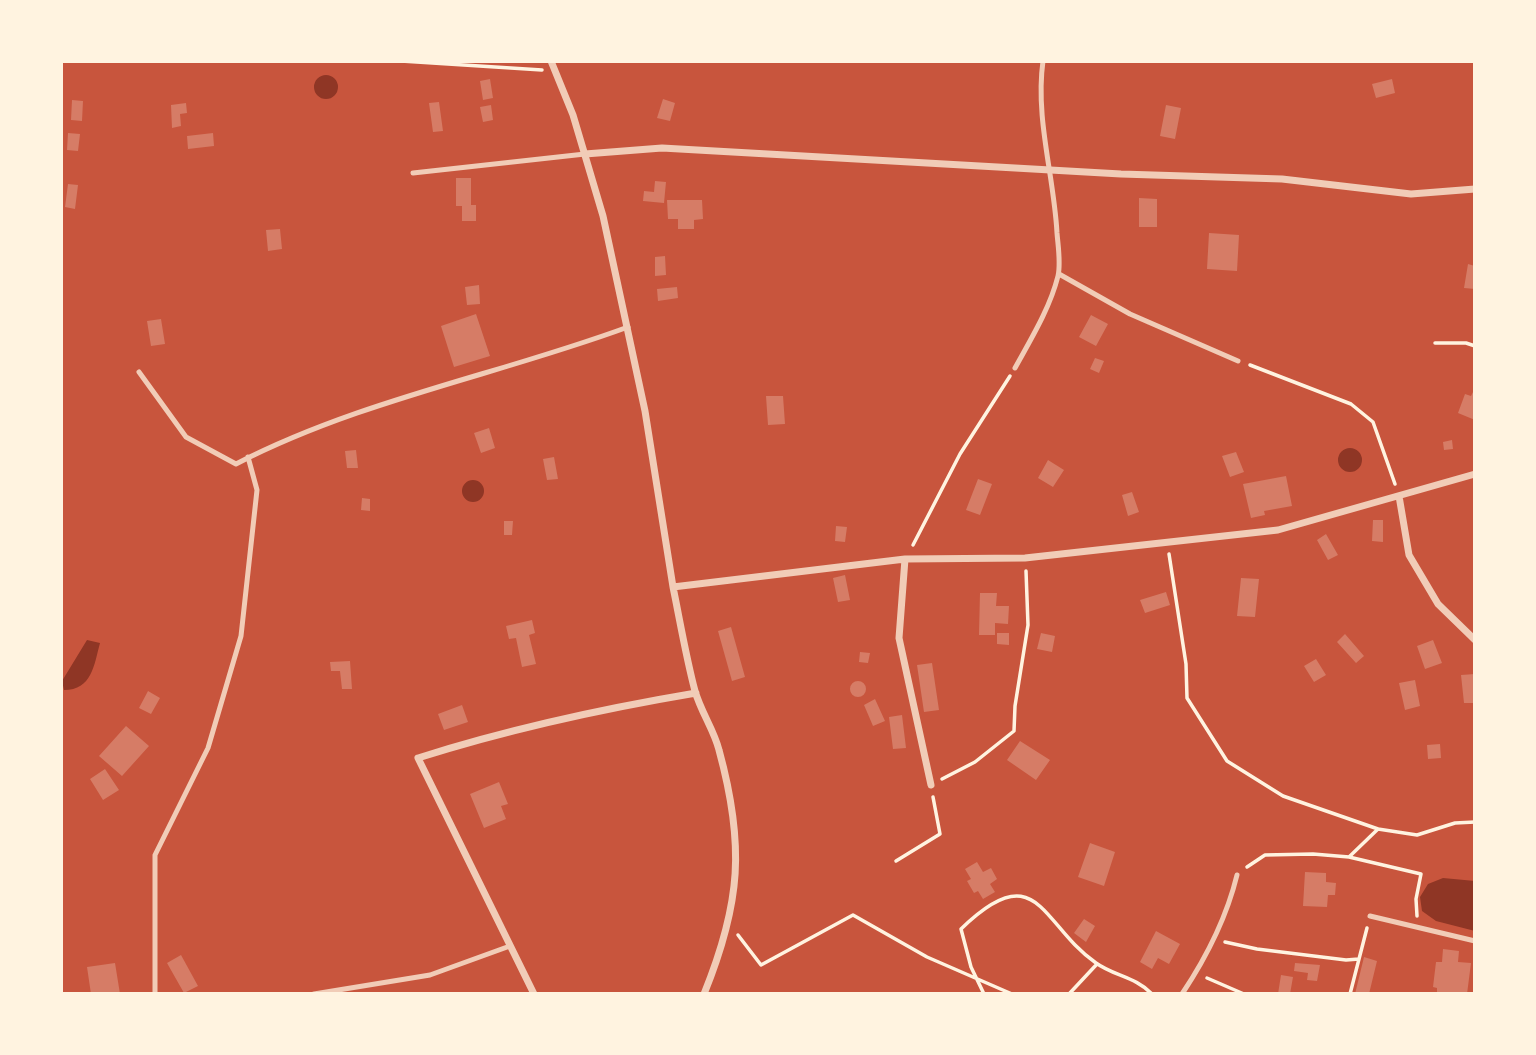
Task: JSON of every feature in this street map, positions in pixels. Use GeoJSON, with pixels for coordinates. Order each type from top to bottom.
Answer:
{"type":"FeatureCollection","features":[{"type":"Feature","properties":{"kind":"street"},"geometry":{"type":"LineString","coordinates":[[551,61],[552,70],[573,115],[585,153],[628,327],[645,411],[673,587],[695,693],[719,748],[736,829],[737,877],[730,923],[704,994]]}},
{"type":"Feature","properties":{"kind":"street"},"geometry":{"type":"LineString","coordinates":[[585,153],[662,148],[1049,170],[1282,179],[1411,194],[1475,189]]}},
{"type":"Feature","properties":{"kind":"street"},"geometry":{"type":"LineString","coordinates":[[673,587],[905,559],[947,556],[1025,558],[1278,530],[1475,474]]}},
{"type":"Feature","properties":{"kind":"street"},"geometry":{"type":"LineString","coordinates":[[1399,496],[1409,555],[1438,604],[1475,640]]}},
{"type":"Feature","properties":{"kind":"street"},"geometry":{"type":"LineString","coordinates":[[905,559],[899,638],[931,785]]}},
{"type":"Feature","properties":{"kind":"street"},"geometry":{"type":"LineString","coordinates":[[534,994],[418,758],[502,731],[616,706],[695,693]]}},
{"type":"Feature","properties":{"kind":"lane"},"geometry":{"type":"LineString","coordinates":[[1015,369],[1040,321],[1059,274],[1056,213],[1043,117],[1043,61]]}},
{"type":"Feature","properties":{"kind":"lane"},"geometry":{"type":"LineString","coordinates":[[413,173],[585,153]]}},
{"type":"Feature","properties":{"kind":"lane"},"geometry":{"type":"LineString","coordinates":[[1059,274],[1130,314],[1238,360]]}},
{"type":"Feature","properties":{"kind":"lane"},"geometry":{"type":"LineString","coordinates":[[139,372],[186,437],[236,464],[299,433],[385,402],[482,375],[628,327]]}},
{"type":"Feature","properties":{"kind":"lane"},"geometry":{"type":"LineString","coordinates":[[155,994],[155,855],[208,748],[241,636],[257,490],[248,457]]}},
{"type":"Feature","properties":{"kind":"lane"},"geometry":{"type":"LineString","coordinates":[[1182,994],[1196,973],[1212,939],[1237,875]]}},
{"type":"Feature","properties":{"kind":"lane"},"geometry":{"type":"LineString","coordinates":[[1370,916],[1475,942]]}},
{"type":"Feature","properties":{"kind":"lane"},"geometry":{"type":"LineString","coordinates":[[314,994],[430,975],[510,946]]}},
{"type":"Feature","properties":{"kind":"path"},"geometry":{"type":"LineString","coordinates":[[401,61],[552,70]]}},
{"type":"Feature","properties":{"kind":"path"},"geometry":{"type":"LineString","coordinates":[[1434,343],[1475,346]]}},
{"type":"Feature","properties":{"kind":"path"},"geometry":{"type":"LineString","coordinates":[[1238,360],[1351,404],[1373,422],[1399,496]]}},
{"type":"Feature","properties":{"kind":"path"},"geometry":{"type":"LineString","coordinates":[[905,559],[960,454],[1015,369]]}},
{"type":"Feature","properties":{"kind":"path"},"geometry":{"type":"LineString","coordinates":[[1168,541],[1186,664],[1187,698],[1227,761],[1283,796],[1378,829],[1417,835],[1455,823],[1475,822]]}},
{"type":"Feature","properties":{"kind":"path"},"geometry":{"type":"LineString","coordinates":[[896,861],[940,834],[931,785],[975,762],[1014,731],[1015,706],[1028,625],[1025,558]]}},
{"type":"Feature","properties":{"kind":"path"},"geometry":{"type":"LineString","coordinates":[[1349,858],[1378,829]]}},
{"type":"Feature","properties":{"kind":"path"},"geometry":{"type":"LineString","coordinates":[[1237,875],[1265,855],[1313,854],[1349,858],[1422,874],[1416,899],[1419,928]]}},
{"type":"Feature","properties":{"kind":"path"},"geometry":{"type":"LineString","coordinates":[[984,994],[975,975],[961,929],[985,906],[1012,896],[1035,901],[1097,964],[1142,983],[1152,994]]}},
{"type":"Feature","properties":{"kind":"path"},"geometry":{"type":"LineString","coordinates":[[730,923],[761,965],[853,915],[927,957],[975,975],[1012,994]]}},
{"type":"Feature","properties":{"kind":"path"},"geometry":{"type":"LineString","coordinates":[[1350,994],[1370,916]]}},
{"type":"Feature","properties":{"kind":"path"},"geometry":{"type":"LineString","coordinates":[[1212,939],[1325,959],[1359,959]]}},
{"type":"Feature","properties":{"kind":"path"},"geometry":{"type":"LineString","coordinates":[[1069,994],[1097,964]]}},
{"type":"Feature","properties":{"kind":"path"},"geometry":{"type":"LineString","coordinates":[[1196,973],[1244,994]]}},
{"type":"Feature","properties":{"kind":"shaded area"},"geometry":{"type":"Polygon","coordinates":[[[326,75],[334,79],[338,87],[334,95],[326,99],[318,95],[314,87],[318,79],[326,75]]]}},
{"type":"Feature","properties":{"kind":"shaded area"},"geometry":{"type":"Polygon","coordinates":[[[1350,448],[1359,451],[1362,460],[1359,469],[1350,472],[1341,469],[1338,460],[1341,451],[1350,448]]]}},
{"type":"Feature","properties":{"kind":"shaded area"},"geometry":{"type":"Polygon","coordinates":[[[473,480],[483,487],[484,491],[477,501],[473,502],[463,495],[462,491],[469,481],[473,480]]]}},
{"type":"Feature","properties":{"kind":"shaded area"},"geometry":{"type":"Polygon","coordinates":[[[87,640],[100,643],[90,675],[81,686],[64,690],[62,681],[87,640]]]}},
{"type":"Feature","properties":{"kind":"shaded area"},"geometry":{"type":"Polygon","coordinates":[[[1443,878],[1475,881],[1475,931],[1436,921],[1422,911],[1420,897],[1428,884],[1443,878]]]}},
{"type":"Feature","properties":{"kind":"building"},"geometry":{"type":"Polygon","coordinates":[[[490,79],[493,98],[483,100],[480,81],[490,79]]]}},
{"type":"Feature","properties":{"kind":"building"},"geometry":{"type":"Polygon","coordinates":[[[1392,79],[1395,93],[1376,98],[1372,84],[1392,79]]]}},
{"type":"Feature","properties":{"kind":"building"},"geometry":{"type":"Polygon","coordinates":[[[663,99],[675,103],[670,121],[657,118],[663,99]]]}},
{"type":"Feature","properties":{"kind":"building"},"geometry":{"type":"Polygon","coordinates":[[[72,100],[83,101],[82,121],[71,120],[72,100]]]}},
{"type":"Feature","properties":{"kind":"building"},"geometry":{"type":"Polygon","coordinates":[[[439,102],[443,131],[433,132],[429,103],[439,102]]]}},
{"type":"Feature","properties":{"kind":"building"},"geometry":{"type":"Polygon","coordinates":[[[186,103],[187,113],[180,114],[181,126],[172,128],[171,105],[186,103]]]}},
{"type":"Feature","properties":{"kind":"building"},"geometry":{"type":"Polygon","coordinates":[[[491,105],[493,120],[483,122],[480,107],[491,105]]]}},
{"type":"Feature","properties":{"kind":"building"},"geometry":{"type":"Polygon","coordinates":[[[1166,105],[1181,108],[1175,139],[1160,136],[1166,105]]]}},
{"type":"Feature","properties":{"kind":"building"},"geometry":{"type":"Polygon","coordinates":[[[68,133],[80,134],[78,151],[67,150],[68,133]]]}},
{"type":"Feature","properties":{"kind":"building"},"geometry":{"type":"Polygon","coordinates":[[[213,133],[214,146],[188,149],[187,136],[213,133]]]}},
{"type":"Feature","properties":{"kind":"building"},"geometry":{"type":"Polygon","coordinates":[[[456,178],[471,178],[471,205],[476,205],[476,221],[462,221],[462,206],[456,206],[456,178]]]}},
{"type":"Feature","properties":{"kind":"building"},"geometry":{"type":"Polygon","coordinates":[[[655,181],[666,182],[664,203],[643,201],[644,191],[654,192],[655,181]]]}},
{"type":"Feature","properties":{"kind":"building"},"geometry":{"type":"Polygon","coordinates":[[[68,184],[78,185],[75,209],[65,207],[68,184]]]}},
{"type":"Feature","properties":{"kind":"building"},"geometry":{"type":"Polygon","coordinates":[[[1139,198],[1157,199],[1157,227],[1139,227],[1139,198]]]}},
{"type":"Feature","properties":{"kind":"building"},"geometry":{"type":"Polygon","coordinates":[[[667,200],[702,200],[703,219],[694,220],[694,229],[678,229],[678,219],[668,219],[667,200]]]}},
{"type":"Feature","properties":{"kind":"building"},"geometry":{"type":"Polygon","coordinates":[[[280,229],[282,249],[268,251],[266,230],[280,229]]]}},
{"type":"Feature","properties":{"kind":"building"},"geometry":{"type":"Polygon","coordinates":[[[1209,233],[1239,235],[1237,271],[1207,269],[1209,233]]]}},
{"type":"Feature","properties":{"kind":"building"},"geometry":{"type":"Polygon","coordinates":[[[665,256],[666,275],[655,276],[655,257],[665,256]]]}},
{"type":"Feature","properties":{"kind":"building"},"geometry":{"type":"Polygon","coordinates":[[[1468,264],[1475,266],[1475,289],[1464,288],[1468,264]]]}},
{"type":"Feature","properties":{"kind":"building"},"geometry":{"type":"Polygon","coordinates":[[[479,285],[480,304],[467,305],[465,287],[479,285]]]}},
{"type":"Feature","properties":{"kind":"building"},"geometry":{"type":"Polygon","coordinates":[[[677,287],[678,298],[658,301],[657,289],[677,287]]]}},
{"type":"Feature","properties":{"kind":"building"},"geometry":{"type":"Polygon","coordinates":[[[476,314],[490,356],[454,367],[441,326],[476,314]]]}},
{"type":"Feature","properties":{"kind":"building"},"geometry":{"type":"Polygon","coordinates":[[[1091,315],[1108,324],[1096,346],[1079,337],[1091,315]]]}},
{"type":"Feature","properties":{"kind":"building"},"geometry":{"type":"Polygon","coordinates":[[[161,319],[165,344],[151,346],[147,321],[161,319]]]}},
{"type":"Feature","properties":{"kind":"building"},"geometry":{"type":"Polygon","coordinates":[[[1095,358],[1104,361],[1099,373],[1090,369],[1095,358]]]}},
{"type":"Feature","properties":{"kind":"building"},"geometry":{"type":"Polygon","coordinates":[[[1475,388],[1475,420],[1458,413],[1465,394],[1471,396],[1475,388]]]}},
{"type":"Feature","properties":{"kind":"building"},"geometry":{"type":"Polygon","coordinates":[[[766,396],[783,396],[785,424],[768,425],[766,396]]]}},
{"type":"Feature","properties":{"kind":"building"},"geometry":{"type":"Polygon","coordinates":[[[489,428],[495,448],[481,453],[474,433],[489,428]]]}},
{"type":"Feature","properties":{"kind":"building"},"geometry":{"type":"Polygon","coordinates":[[[1452,440],[1453,449],[1444,450],[1443,442],[1452,440]]]}},
{"type":"Feature","properties":{"kind":"building"},"geometry":{"type":"Polygon","coordinates":[[[356,450],[358,468],[347,468],[345,451],[356,450]]]}},
{"type":"Feature","properties":{"kind":"building"},"geometry":{"type":"Polygon","coordinates":[[[1236,452],[1244,472],[1230,477],[1222,456],[1236,452]]]}},
{"type":"Feature","properties":{"kind":"building"},"geometry":{"type":"Polygon","coordinates":[[[554,457],[558,479],[547,480],[543,459],[554,457]]]}},
{"type":"Feature","properties":{"kind":"building"},"geometry":{"type":"Polygon","coordinates":[[[1048,460],[1064,470],[1053,487],[1038,478],[1048,460]]]}},
{"type":"Feature","properties":{"kind":"building"},"geometry":{"type":"Polygon","coordinates":[[[1286,476],[1292,506],[1264,511],[1265,515],[1251,518],[1243,484],[1286,476]]]}},
{"type":"Feature","properties":{"kind":"building"},"geometry":{"type":"Polygon","coordinates":[[[978,479],[992,484],[980,515],[966,510],[978,479]]]}},
{"type":"Feature","properties":{"kind":"building"},"geometry":{"type":"Polygon","coordinates":[[[1132,492],[1139,512],[1128,516],[1122,495],[1132,492]]]}},
{"type":"Feature","properties":{"kind":"building"},"geometry":{"type":"Polygon","coordinates":[[[362,498],[370,499],[370,511],[361,510],[362,498]]]}},
{"type":"Feature","properties":{"kind":"building"},"geometry":{"type":"Polygon","coordinates":[[[1373,520],[1383,520],[1383,542],[1372,541],[1373,520]]]}},
{"type":"Feature","properties":{"kind":"building"},"geometry":{"type":"Polygon","coordinates":[[[504,521],[513,521],[512,535],[504,535],[504,521]]]}},
{"type":"Feature","properties":{"kind":"building"},"geometry":{"type":"Polygon","coordinates":[[[836,526],[847,527],[845,542],[835,541],[836,526]]]}},
{"type":"Feature","properties":{"kind":"building"},"geometry":{"type":"Polygon","coordinates":[[[1326,534],[1338,555],[1328,560],[1317,540],[1326,534]]]}},
{"type":"Feature","properties":{"kind":"building"},"geometry":{"type":"Polygon","coordinates":[[[845,575],[850,600],[838,602],[833,578],[845,575]]]}},
{"type":"Feature","properties":{"kind":"building"},"geometry":{"type":"Polygon","coordinates":[[[1241,578],[1259,579],[1255,617],[1237,616],[1241,578]]]}},
{"type":"Feature","properties":{"kind":"building"},"geometry":{"type":"Polygon","coordinates":[[[1166,592],[1170,605],[1145,613],[1140,600],[1166,592]]]}},
{"type":"Feature","properties":{"kind":"building"},"geometry":{"type":"Polygon","coordinates":[[[980,593],[997,593],[996,606],[1009,606],[1008,624],[995,623],[995,635],[979,635],[980,593]]]}},
{"type":"Feature","properties":{"kind":"building"},"geometry":{"type":"Polygon","coordinates":[[[532,620],[535,633],[529,635],[536,664],[522,667],[516,638],[509,639],[506,626],[532,620]]]}},
{"type":"Feature","properties":{"kind":"building"},"geometry":{"type":"Polygon","coordinates":[[[731,627],[745,677],[732,681],[718,631],[731,627]]]}},
{"type":"Feature","properties":{"kind":"building"},"geometry":{"type":"Polygon","coordinates":[[[997,633],[1009,633],[1009,645],[997,644],[997,633]]]}},
{"type":"Feature","properties":{"kind":"building"},"geometry":{"type":"Polygon","coordinates":[[[1041,633],[1055,636],[1052,652],[1037,649],[1041,633]]]}},
{"type":"Feature","properties":{"kind":"building"},"geometry":{"type":"Polygon","coordinates":[[[1345,634],[1364,656],[1356,663],[1337,642],[1345,634]]]}},
{"type":"Feature","properties":{"kind":"building"},"geometry":{"type":"Polygon","coordinates":[[[1433,640],[1442,663],[1425,669],[1417,646],[1433,640]]]}},
{"type":"Feature","properties":{"kind":"building"},"geometry":{"type":"Polygon","coordinates":[[[860,652],[870,653],[868,663],[859,662],[860,652]]]}},
{"type":"Feature","properties":{"kind":"building"},"geometry":{"type":"Polygon","coordinates":[[[1316,659],[1326,675],[1314,682],[1304,666],[1316,659]]]}},
{"type":"Feature","properties":{"kind":"building"},"geometry":{"type":"Polygon","coordinates":[[[350,661],[352,689],[342,689],[340,671],[331,671],[330,662],[350,661]]]}},
{"type":"Feature","properties":{"kind":"building"},"geometry":{"type":"Polygon","coordinates":[[[932,663],[939,710],[924,712],[917,665],[932,663]]]}},
{"type":"Feature","properties":{"kind":"building"},"geometry":{"type":"Polygon","coordinates":[[[1475,674],[1475,703],[1464,703],[1461,675],[1475,674]]]}},
{"type":"Feature","properties":{"kind":"building"},"geometry":{"type":"Polygon","coordinates":[[[1415,680],[1420,706],[1405,710],[1399,683],[1415,680]]]}},
{"type":"Feature","properties":{"kind":"building"},"geometry":{"type":"Polygon","coordinates":[[[855,681],[861,681],[866,689],[864,695],[855,697],[850,692],[850,686],[855,681]]]}},
{"type":"Feature","properties":{"kind":"building"},"geometry":{"type":"Polygon","coordinates":[[[148,691],[160,698],[151,714],[139,708],[148,691]]]}},
{"type":"Feature","properties":{"kind":"building"},"geometry":{"type":"Polygon","coordinates":[[[875,699],[885,721],[873,726],[864,705],[875,699]]]}},
{"type":"Feature","properties":{"kind":"building"},"geometry":{"type":"Polygon","coordinates":[[[462,705],[468,722],[444,730],[438,714],[462,705]]]}},
{"type":"Feature","properties":{"kind":"building"},"geometry":{"type":"Polygon","coordinates":[[[902,715],[906,748],[893,749],[889,717],[902,715]]]}},
{"type":"Feature","properties":{"kind":"building"},"geometry":{"type":"Polygon","coordinates":[[[126,726],[149,746],[122,776],[99,756],[126,726]]]}},
{"type":"Feature","properties":{"kind":"building"},"geometry":{"type":"Polygon","coordinates":[[[1020,741],[1050,760],[1036,780],[1007,760],[1020,741]]]}},
{"type":"Feature","properties":{"kind":"building"},"geometry":{"type":"Polygon","coordinates":[[[1440,744],[1441,758],[1428,759],[1427,745],[1440,744]]]}},
{"type":"Feature","properties":{"kind":"building"},"geometry":{"type":"Polygon","coordinates":[[[105,769],[119,790],[103,800],[90,779],[105,769]]]}},
{"type":"Feature","properties":{"kind":"building"},"geometry":{"type":"Polygon","coordinates":[[[499,782],[508,804],[501,806],[506,819],[484,828],[470,794],[499,782]]]}},
{"type":"Feature","properties":{"kind":"building"},"geometry":{"type":"Polygon","coordinates":[[[1090,843],[1115,852],[1104,886],[1078,877],[1090,843]]]}},
{"type":"Feature","properties":{"kind":"building"},"geometry":{"type":"Polygon","coordinates":[[[977,862],[983,872],[991,868],[997,879],[990,884],[995,892],[983,899],[978,891],[974,893],[967,881],[971,879],[965,869],[977,862]]]}},
{"type":"Feature","properties":{"kind":"building"},"geometry":{"type":"Polygon","coordinates":[[[1305,872],[1326,873],[1326,882],[1336,883],[1335,895],[1328,895],[1327,907],[1303,906],[1305,872]]]}},
{"type":"Feature","properties":{"kind":"building"},"geometry":{"type":"Polygon","coordinates":[[[1084,919],[1095,926],[1086,942],[1074,933],[1084,919]]]}},
{"type":"Feature","properties":{"kind":"building"},"geometry":{"type":"Polygon","coordinates":[[[1156,931],[1180,944],[1169,964],[1158,958],[1152,969],[1140,962],[1156,931]]]}},
{"type":"Feature","properties":{"kind":"building"},"geometry":{"type":"Polygon","coordinates":[[[1443,949],[1459,951],[1458,962],[1471,963],[1467,994],[1437,994],[1437,988],[1433,987],[1436,962],[1442,962],[1443,949]]]}},
{"type":"Feature","properties":{"kind":"building"},"geometry":{"type":"Polygon","coordinates":[[[181,955],[198,986],[184,993],[167,963],[181,955]]]}},
{"type":"Feature","properties":{"kind":"building"},"geometry":{"type":"Polygon","coordinates":[[[1364,957],[1377,961],[1369,994],[1355,994],[1364,957]]]}},
{"type":"Feature","properties":{"kind":"building"},"geometry":{"type":"Polygon","coordinates":[[[115,963],[120,994],[91,994],[87,967],[115,963]]]}},
{"type":"Feature","properties":{"kind":"building"},"geometry":{"type":"Polygon","coordinates":[[[1295,963],[1320,965],[1317,981],[1307,980],[1308,973],[1294,971],[1295,963]]]}},
{"type":"Feature","properties":{"kind":"building"},"geometry":{"type":"Polygon","coordinates":[[[1281,975],[1293,977],[1290,994],[1278,994],[1281,975]]]}}]}
